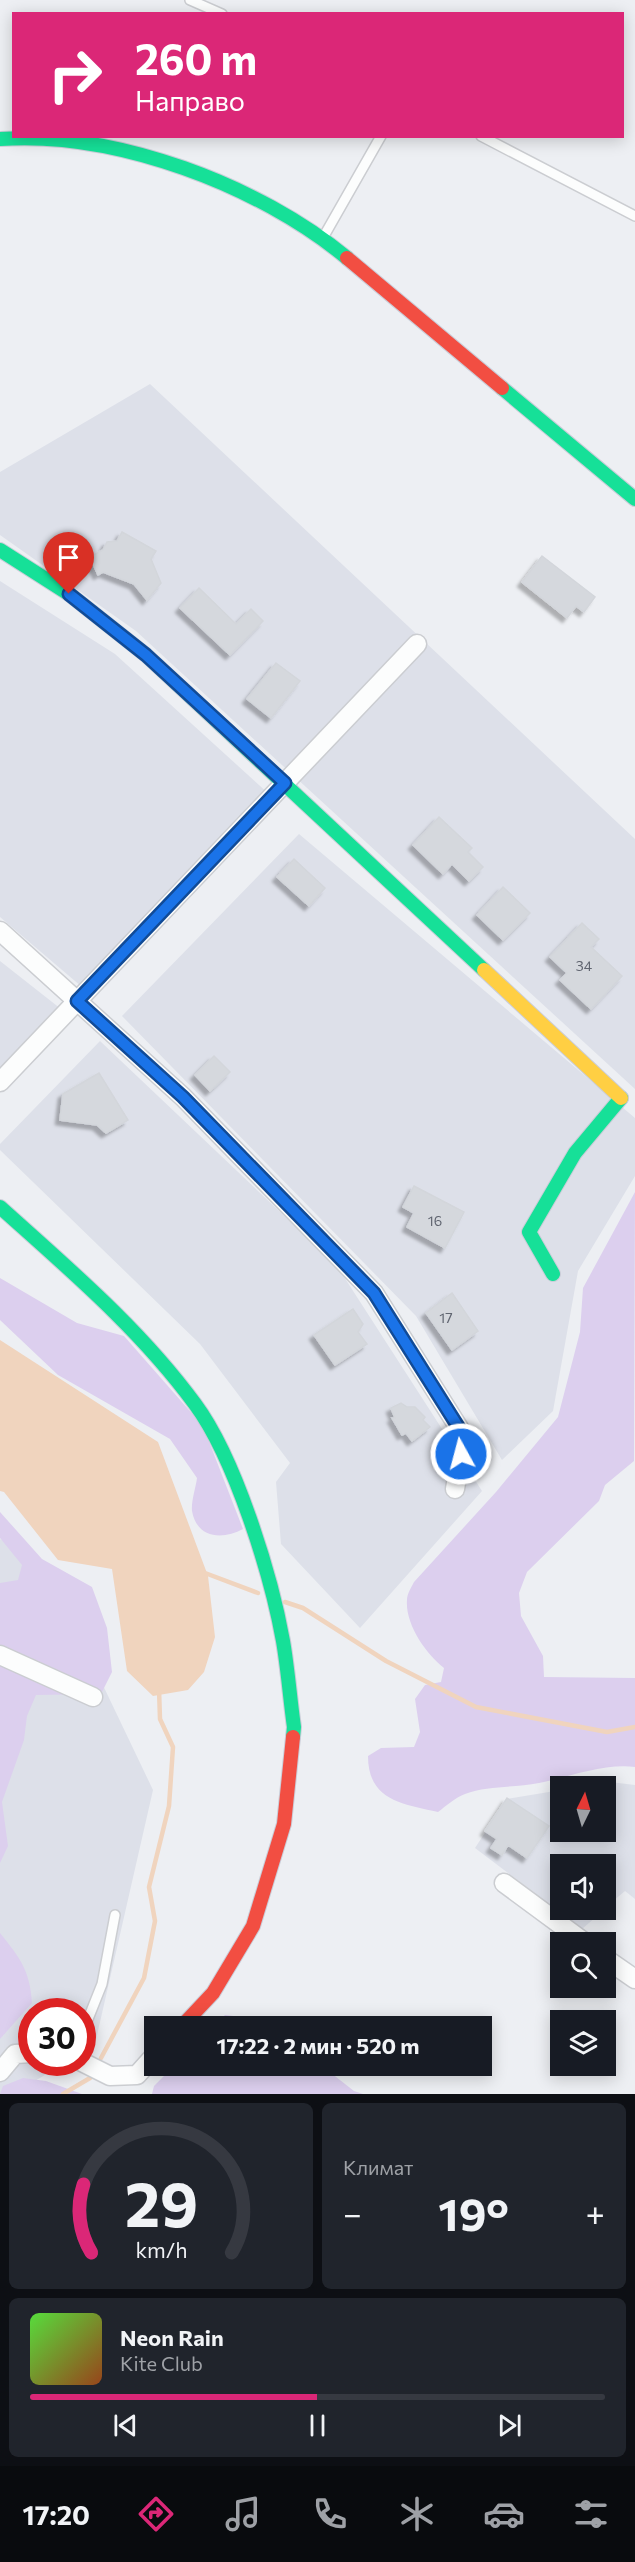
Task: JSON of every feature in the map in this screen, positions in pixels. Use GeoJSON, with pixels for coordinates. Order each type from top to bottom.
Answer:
{"type":"FeatureCollection","features":[{"type":"Feature","properties":{"kind":"street"},"geometry":{"type":"LineString","coordinates":[[35,138],[137,152],[247,193],[322,238],[635,499]]}},
{"type":"Feature","properties":{"kind":"street"},"geometry":{"type":"LineString","coordinates":[[0,550],[69,594],[146,655],[625,1101],[574,1153],[529,1232],[553,1274]]}},
{"type":"Feature","properties":{"kind":"street"},"geometry":{"type":"LineString","coordinates":[[0,1082],[417,644]]}},
{"type":"Feature","properties":{"kind":"street"},"geometry":{"type":"LineString","coordinates":[[0,931],[183,1097],[374,1293],[464,1436],[455,1489]]}},
{"type":"Feature","properties":{"kind":"street"},"geometry":{"type":"LineString","coordinates":[[0,1207],[125,1320],[196,1406],[230,1467],[259,1549],[283,1640],[294,1727],[284,1824],[253,1926],[213,1993],[191,2016]]}},
{"type":"Feature","properties":{"kind":"street"},"geometry":{"type":"LineString","coordinates":[[0,1655],[93,1697]]}},
{"type":"Feature","properties":{"kind":"street"},"geometry":{"type":"LineString","coordinates":[[504,1883],[570,1932]]}},
{"type":"Feature","properties":{"kind":"street"},"geometry":{"type":"LineString","coordinates":[[616,1966],[635,1979]]}},
{"type":"Feature","properties":{"kind":"street"},"geometry":{"type":"LineString","coordinates":[[0,2072],[15,2054],[18,2054]]}},
{"type":"Feature","properties":{"kind":"street"},"geometry":{"type":"LineString","coordinates":[[96,2069],[110,2076],[137,2075],[144,2067]]}},
{"type":"Feature","properties":{"kind":"lane"},"geometry":{"type":"LineString","coordinates":[[190,0],[217,12]]}},
{"type":"Feature","properties":{"kind":"lane"},"geometry":{"type":"LineString","coordinates":[[322,238],[380,138]]}},
{"type":"Feature","properties":{"kind":"lane"},"geometry":{"type":"LineString","coordinates":[[485,138],[635,216]]}},
{"type":"Feature","properties":{"kind":"lane"},"geometry":{"type":"LineString","coordinates":[[96,1999],[102,1984],[115,1915]]}},
{"type":"Feature","properties":{"kind":"shaded area"},"geometry":{"type":"Polygon","coordinates":[[[150,384],[635,839],[635,1089],[136,631],[0,535],[0,472],[150,384]]]}},
{"type":"Feature","properties":{"kind":"shaded area"},"geometry":{"type":"Polygon","coordinates":[[[0,581],[115,654],[270,795],[82,987],[0,917],[0,581]]]}},
{"type":"Feature","properties":{"kind":"shaded area"},"geometry":{"type":"Polygon","coordinates":[[[299,834],[635,1118],[635,1176],[578,1271],[553,1411],[502,1460],[416,1316],[122,1016],[299,834]]]}},
{"type":"Feature","properties":{"kind":"shaded area"},"geometry":{"type":"Polygon","coordinates":[[[0,961],[61,1009],[0,1070],[0,961]]]}},
{"type":"Feature","properties":{"kind":"shaded area"},"geometry":{"type":"Polygon","coordinates":[[[100,1041],[337,1266],[482,1491],[360,1628],[281,1544],[276,1482],[290,1463],[200,1344],[0,1150],[0,1144],[100,1041]]]}},
{"type":"Feature","properties":{"kind":"shaded area"},"geometry":{"type":"Polygon","coordinates":[[[635,1192],[634,1461],[605,1485],[599,1501],[527,1572],[519,1593],[521,1616],[543,1656],[544,1677],[635,1678],[635,1767],[612,1767],[570,1776],[550,1776],[550,1780],[539,1783],[474,1791],[458,1797],[438,1812],[400,1802],[390,1798],[374,1782],[368,1756],[381,1748],[414,1747],[420,1732],[415,1699],[425,1685],[441,1682],[444,1668],[430,1655],[413,1628],[407,1609],[408,1593],[414,1582],[496,1492],[558,1417],[580,1332],[583,1288],[635,1192]]]}},
{"type":"Feature","properties":{"kind":"shaded area"},"geometry":{"type":"Polygon","coordinates":[[[0,1278],[77,1323],[124,1336],[203,1426],[243,1529],[219,1536],[205,1532],[199,1527],[192,1511],[197,1478],[170,1439],[58,1375],[0,1320],[0,1278]]]}},
{"type":"Feature","properties":{"kind":"shaded area"},"geometry":{"type":"Polygon","coordinates":[[[0,1340],[158,1442],[208,1576],[215,1637],[204,1672],[188,1690],[153,1696],[127,1671],[112,1569],[58,1560],[4,1492],[0,1491],[0,1340]]]}},
{"type":"Feature","properties":{"kind":"shaded area"},"geometry":{"type":"Polygon","coordinates":[[[0,1512],[42,1559],[92,1587],[107,1628],[112,1672],[101,1694],[36,1695],[27,1716],[24,1740],[2,1802],[8,1846],[0,1863],[0,1583],[18,1580],[22,1565],[0,1538],[0,1512]]]}},
{"type":"Feature","properties":{"kind":"shaded area"},"geometry":{"type":"Polygon","coordinates":[[[0,1539],[45,1564],[153,1790],[96,2040],[96,1998],[18,1998],[18,2076],[43,2076],[13,2094],[0,2094],[0,1539]]]}},
{"type":"Feature","properties":{"kind":"shaded area"},"geometry":{"type":"Polygon","coordinates":[[[616,1783],[635,1785],[635,1899],[625,1891],[616,1899],[616,1854],[550,1854],[550,1905],[475,1848],[507,1799],[550,1792],[550,1842],[616,1842],[616,1783]]]}},
{"type":"Feature","properties":{"kind":"shaded area"},"geometry":{"type":"Polygon","coordinates":[[[570,1920],[592,1920],[582,1929],[570,1920]]]}},
{"type":"Feature","properties":{"kind":"shaded area"},"geometry":{"type":"Polygon","coordinates":[[[0,1933],[23,1965],[32,1998],[18,1998],[18,2019],[0,2039],[0,1933]]]}},
{"type":"Feature","properties":{"kind":"shaded area"},"geometry":{"type":"Polygon","coordinates":[[[164,2076],[335,2076],[354,2091],[363,2094],[152,2094],[154,2086],[164,2076]]]}},
{"type":"Feature","properties":{"kind":"shaded area"},"geometry":{"type":"Polygon","coordinates":[[[23,2078],[46,2081],[82,2094],[0,2094],[3,2086],[23,2078]]]}},
{"type":"Feature","properties":{"kind":"building"},"geometry":{"type":"Polygon","coordinates":[[[122,532],[156,551],[151,559],[161,583],[147,600],[134,584],[103,572],[98,575],[90,557],[103,550],[107,542],[117,541],[122,532]]]}},
{"type":"Feature","properties":{"kind":"building"},"geometry":{"type":"Polygon","coordinates":[[[542,556],[595,597],[584,612],[576,606],[567,618],[522,582],[542,556]]]}},
{"type":"Feature","properties":{"kind":"building"},"geometry":{"type":"Polygon","coordinates":[[[199,588],[236,624],[251,609],[263,621],[230,655],[180,608],[199,588]]]}},
{"type":"Feature","properties":{"kind":"building"},"geometry":{"type":"Polygon","coordinates":[[[276,663],[300,681],[271,718],[247,699],[276,663]]]}},
{"type":"Feature","properties":{"kind":"building"},"geometry":{"type":"Polygon","coordinates":[[[439,817],[472,848],[468,852],[483,867],[469,881],[452,864],[443,874],[413,845],[439,817]]]}},
{"type":"Feature","properties":{"kind":"building"},"geometry":{"type":"Polygon","coordinates":[[[294,859],[325,888],[309,906],[277,877],[294,859]]]}},
{"type":"Feature","properties":{"kind":"building"},"geometry":{"type":"Polygon","coordinates":[[[503,887],[530,913],[503,940],[477,915],[503,887]]]}},
{"type":"Feature","properties":{"kind":"building"},"geometry":{"type":"Polygon","coordinates":[[[582,923],[599,939],[591,947],[622,976],[591,1009],[560,980],[567,973],[550,957],[582,923]]]}},
{"type":"Feature","properties":{"kind":"building"},"geometry":{"type":"Polygon","coordinates":[[[214,1056],[230,1072],[210,1091],[195,1075],[214,1056]]]}},
{"type":"Feature","properties":{"kind":"building"},"geometry":{"type":"Polygon","coordinates":[[[99,1073],[128,1120],[106,1133],[97,1125],[60,1120],[63,1094],[99,1073]]]}},
{"type":"Feature","properties":{"kind":"building"},"geometry":{"type":"Polygon","coordinates":[[[414,1186],[464,1212],[445,1248],[407,1227],[414,1213],[403,1207],[414,1186]]]}},
{"type":"Feature","properties":{"kind":"building"},"geometry":{"type":"Polygon","coordinates":[[[452,1293],[478,1331],[452,1350],[426,1313],[452,1293]]]}},
{"type":"Feature","properties":{"kind":"building"},"geometry":{"type":"Polygon","coordinates":[[[353,1309],[363,1324],[358,1332],[367,1344],[335,1365],[314,1335],[353,1309]]]}},
{"type":"Feature","properties":{"kind":"building"},"geometry":{"type":"Polygon","coordinates":[[[401,1403],[407,1407],[415,1407],[425,1417],[423,1420],[430,1427],[412,1441],[406,1433],[402,1435],[392,1418],[395,1418],[391,1408],[401,1403]]]}},
{"type":"Feature","properties":{"kind":"building"},"geometry":{"type":"Polygon","coordinates":[[[507,1798],[549,1826],[527,1858],[508,1845],[502,1855],[491,1848],[497,1839],[485,1831],[507,1798]]]}},
{"type":"Feature","properties":{"kind":"waterway"},"geometry":{"type":"LineString","coordinates":[[205,1573],[258,1593]]}},
{"type":"Feature","properties":{"kind":"waterway"},"geometry":{"type":"LineString","coordinates":[[285,1602],[303,1608],[386,1661],[476,1707],[607,1732],[635,1727]]}},
{"type":"Feature","properties":{"kind":"waterway"},"geometry":{"type":"LineString","coordinates":[[101,2058],[144,1978],[155,1921],[149,1887],[169,1806],[173,1747],[160,1719],[159,1689]]}},
{"type":"Feature","properties":{"kind":"waterway"},"geometry":{"type":"LineString","coordinates":[[63,2094],[90,2078]]}},
{"type":"Feature","properties":{"kind":"traffic: fast"},"geometry":{"type":"LineString","coordinates":[[0,139],[45,139],[91,144],[138,154],[184,168],[272,207],[312,232],[347,258]]}},
{"type":"Feature","properties":{"kind":"traffic: fast"},"geometry":{"type":"LineString","coordinates":[[502,388],[635,499]]}},
{"type":"Feature","properties":{"kind":"traffic: fast"},"geometry":{"type":"LineString","coordinates":[[0,550],[69,594],[146,655],[484,970]]}},
{"type":"Feature","properties":{"kind":"traffic: fast"},"geometry":{"type":"LineString","coordinates":[[553,1274],[529,1232],[575,1153],[621,1098]]}},
{"type":"Feature","properties":{"kind":"traffic: fast"},"geometry":{"type":"LineString","coordinates":[[0,1207],[78,1277],[151,1350],[195,1404],[210,1427],[224,1454],[250,1518],[270,1583],[285,1652],[294,1727],[293,1737]]}},
{"type":"Feature","properties":{"kind":"traffic: slow"},"geometry":{"type":"LineString","coordinates":[[484,970],[621,1098]]}},
{"type":"Feature","properties":{"kind":"traffic: jam"},"geometry":{"type":"LineString","coordinates":[[347,258],[502,388]]}},
{"type":"Feature","properties":{"kind":"traffic: jam"},"geometry":{"type":"LineString","coordinates":[[191,2016],[213,1993],[253,1926],[284,1824],[293,1737]]}},
{"type":"Feature","properties":{"kind":"route"},"geometry":{"type":"LineString","coordinates":[[69,594],[146,655],[285,783],[77,1001],[183,1097],[374,1293],[464,1436],[461,1454]]}}]}
